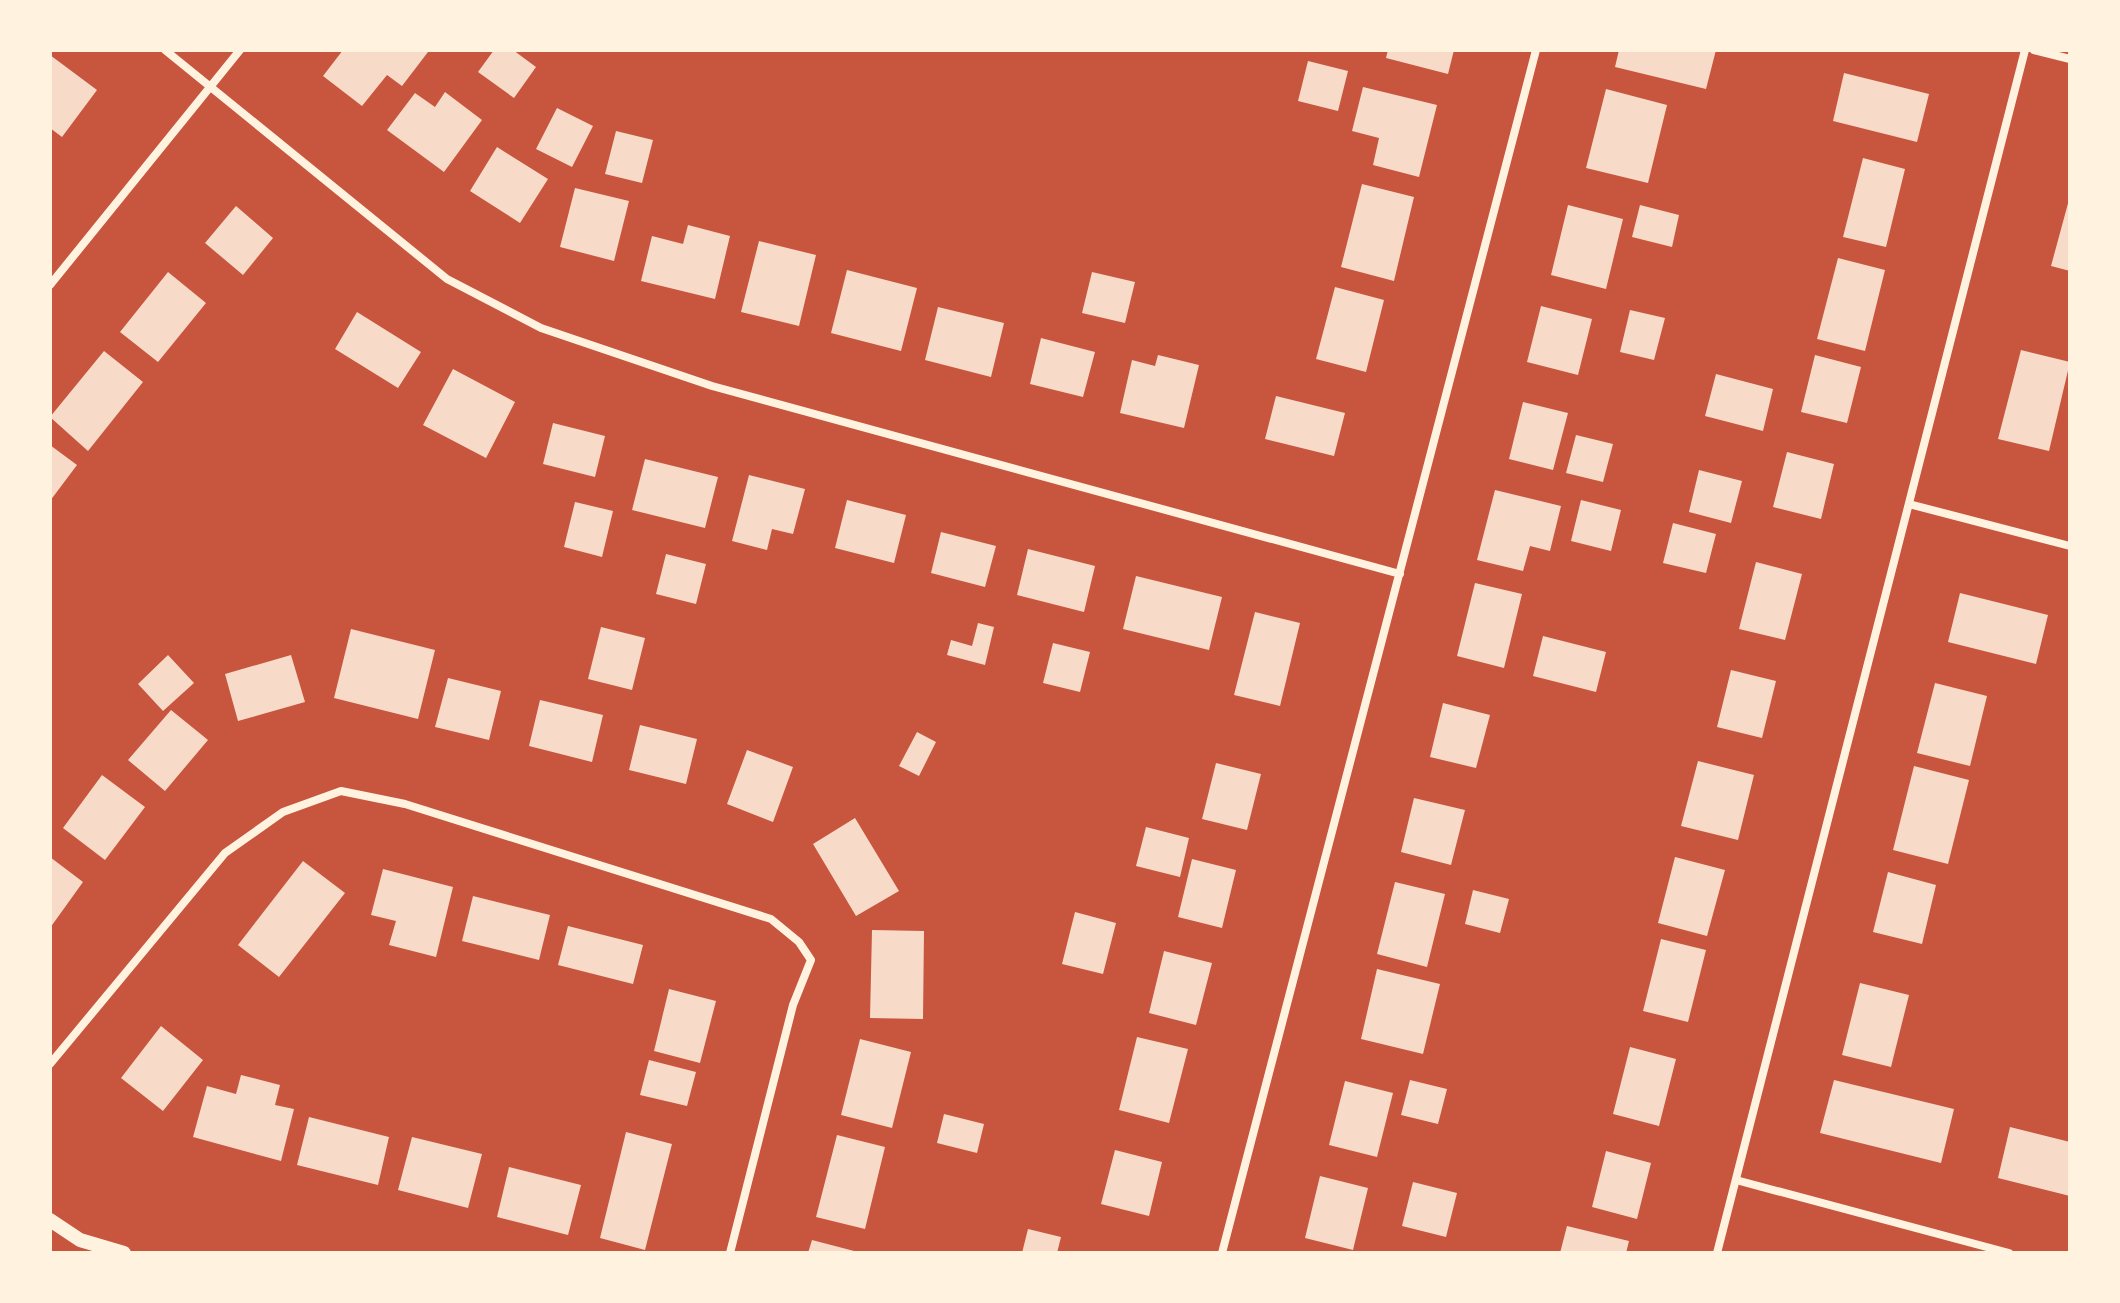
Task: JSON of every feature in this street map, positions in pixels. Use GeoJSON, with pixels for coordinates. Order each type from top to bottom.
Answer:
{"type":"FeatureCollection","features":[{"type":"Feature","properties":{"kind":"street"},"geometry":{"type":"LineString","coordinates":[[165,50],[447,279],[541,328],[712,386],[1400,574]]}},
{"type":"Feature","properties":{"kind":"street"},"geometry":{"type":"LineString","coordinates":[[50,285],[240,50]]}},
{"type":"Feature","properties":{"kind":"street"},"geometry":{"type":"LineString","coordinates":[[1222,1253],[1536,50]]}},
{"type":"Feature","properties":{"kind":"street"},"geometry":{"type":"LineString","coordinates":[[1717,1253],[2025,50]]}},
{"type":"Feature","properties":{"kind":"street"},"geometry":{"type":"LineString","coordinates":[[2034,50],[2070,59]]}},
{"type":"Feature","properties":{"kind":"street"},"geometry":{"type":"LineString","coordinates":[[1909,504],[2070,546]]}},
{"type":"Feature","properties":{"kind":"street"},"geometry":{"type":"LineString","coordinates":[[50,1064],[225,853],[283,812],[341,791],[405,804],[771,919],[799,942],[811,960],[793,1005],[730,1253]]}},
{"type":"Feature","properties":{"kind":"street"},"geometry":{"type":"LineString","coordinates":[[1736,1180],[2009,1253]]}},
{"type":"Feature","properties":{"kind":"street"},"geometry":{"type":"LineString","coordinates":[[50,1220],[80,1240],[124,1253]]}},
{"type":"Feature","properties":{"kind":"building"},"geometry":{"type":"Polygon","coordinates":[[[343,50],[428,52],[402,86],[387,75],[362,106],[323,76],[343,50]]]}},
{"type":"Feature","properties":{"kind":"building"},"geometry":{"type":"Polygon","coordinates":[[[494,50],[513,50],[536,67],[514,98],[478,72],[494,50]]]}},
{"type":"Feature","properties":{"kind":"building"},"geometry":{"type":"Polygon","coordinates":[[[1388,50],[1454,50],[1448,74],[1386,58],[1388,50]]]}},
{"type":"Feature","properties":{"kind":"building"},"geometry":{"type":"Polygon","coordinates":[[[1619,50],[1716,50],[1706,89],[1615,67],[1619,50]]]}},
{"type":"Feature","properties":{"kind":"building"},"geometry":{"type":"Polygon","coordinates":[[[50,55],[97,90],[62,137],[50,128],[50,55]]]}},
{"type":"Feature","properties":{"kind":"building"},"geometry":{"type":"Polygon","coordinates":[[[1308,61],[1348,71],[1338,111],[1298,101],[1308,61]]]}},
{"type":"Feature","properties":{"kind":"building"},"geometry":{"type":"Polygon","coordinates":[[[1844,73],[1929,94],[1917,142],[1833,121],[1844,73]]]}},
{"type":"Feature","properties":{"kind":"building"},"geometry":{"type":"Polygon","coordinates":[[[1363,87],[1437,105],[1419,177],[1373,165],[1379,138],[1352,131],[1363,87]]]}},
{"type":"Feature","properties":{"kind":"building"},"geometry":{"type":"Polygon","coordinates":[[[1606,89],[1667,105],[1648,183],[1586,168],[1606,89]]]}},
{"type":"Feature","properties":{"kind":"building"},"geometry":{"type":"Polygon","coordinates":[[[445,92],[482,120],[444,172],[387,130],[415,93],[435,107],[445,92]]]}},
{"type":"Feature","properties":{"kind":"building"},"geometry":{"type":"Polygon","coordinates":[[[557,108],[593,126],[572,167],[536,149],[557,108]]]}},
{"type":"Feature","properties":{"kind":"building"},"geometry":{"type":"Polygon","coordinates":[[[616,131],[653,140],[642,183],[605,174],[616,131]]]}},
{"type":"Feature","properties":{"kind":"building"},"geometry":{"type":"Polygon","coordinates":[[[497,147],[548,179],[520,223],[470,191],[497,147]]]}},
{"type":"Feature","properties":{"kind":"building"},"geometry":{"type":"Polygon","coordinates":[[[1863,158],[1905,169],[1886,247],[1843,237],[1863,158]]]}},
{"type":"Feature","properties":{"kind":"building"},"geometry":{"type":"Polygon","coordinates":[[[1362,184],[1414,197],[1394,281],[1341,267],[1362,184]]]}},
{"type":"Feature","properties":{"kind":"building"},"geometry":{"type":"Polygon","coordinates":[[[575,188],[629,201],[614,261],[560,247],[575,188]]]}},
{"type":"Feature","properties":{"kind":"building"},"geometry":{"type":"Polygon","coordinates":[[[2070,196],[2070,271],[2051,266],[2070,196]]]}},
{"type":"Feature","properties":{"kind":"building"},"geometry":{"type":"Polygon","coordinates":[[[1568,205],[1623,219],[1606,289],[1551,275],[1568,205]]]}},
{"type":"Feature","properties":{"kind":"building"},"geometry":{"type":"Polygon","coordinates":[[[1640,205],[1679,215],[1672,247],[1632,237],[1640,205]]]}},
{"type":"Feature","properties":{"kind":"building"},"geometry":{"type":"Polygon","coordinates":[[[236,206],[273,238],[243,275],[205,243],[236,206]]]}},
{"type":"Feature","properties":{"kind":"building"},"geometry":{"type":"Polygon","coordinates":[[[688,225],[730,236],[715,299],[641,281],[652,236],[683,244],[688,225]]]}},
{"type":"Feature","properties":{"kind":"building"},"geometry":{"type":"Polygon","coordinates":[[[759,241],[816,255],[799,326],[741,312],[759,241]]]}},
{"type":"Feature","properties":{"kind":"building"},"geometry":{"type":"Polygon","coordinates":[[[1838,258],[1885,270],[1865,351],[1817,339],[1838,258]]]}},
{"type":"Feature","properties":{"kind":"building"},"geometry":{"type":"Polygon","coordinates":[[[847,270],[917,288],[901,351],[831,333],[847,270]]]}},
{"type":"Feature","properties":{"kind":"building"},"geometry":{"type":"Polygon","coordinates":[[[168,272],[206,303],[158,362],[120,332],[168,272]]]}},
{"type":"Feature","properties":{"kind":"building"},"geometry":{"type":"Polygon","coordinates":[[[1092,272],[1135,282],[1125,323],[1082,313],[1092,272]]]}},
{"type":"Feature","properties":{"kind":"building"},"geometry":{"type":"Polygon","coordinates":[[[1335,287],[1384,300],[1366,372],[1316,359],[1335,287]]]}},
{"type":"Feature","properties":{"kind":"building"},"geometry":{"type":"Polygon","coordinates":[[[1541,306],[1592,319],[1578,375],[1527,362],[1541,306]]]}},
{"type":"Feature","properties":{"kind":"building"},"geometry":{"type":"Polygon","coordinates":[[[938,307],[1004,323],[991,377],[925,360],[938,307]]]}},
{"type":"Feature","properties":{"kind":"building"},"geometry":{"type":"Polygon","coordinates":[[[1630,310],[1665,318],[1654,360],[1620,352],[1630,310]]]}},
{"type":"Feature","properties":{"kind":"building"},"geometry":{"type":"Polygon","coordinates":[[[357,312],[421,352],[398,388],[335,349],[357,312]]]}},
{"type":"Feature","properties":{"kind":"building"},"geometry":{"type":"Polygon","coordinates":[[[1041,338],[1095,352],[1083,397],[1030,384],[1041,338]]]}},
{"type":"Feature","properties":{"kind":"building"},"geometry":{"type":"Polygon","coordinates":[[[2021,350],[2070,362],[2049,451],[1998,439],[2021,350]]]}},
{"type":"Feature","properties":{"kind":"building"},"geometry":{"type":"Polygon","coordinates":[[[104,351],[143,382],[88,451],[50,417],[104,351]]]}},
{"type":"Feature","properties":{"kind":"building"},"geometry":{"type":"Polygon","coordinates":[[[1158,355],[1199,365],[1184,428],[1120,413],[1132,360],[1155,366],[1158,355]]]}},
{"type":"Feature","properties":{"kind":"building"},"geometry":{"type":"Polygon","coordinates":[[[1815,355],[1861,367],[1847,423],[1801,412],[1815,355]]]}},
{"type":"Feature","properties":{"kind":"building"},"geometry":{"type":"Polygon","coordinates":[[[453,369],[515,402],[486,458],[423,425],[453,369]]]}},
{"type":"Feature","properties":{"kind":"building"},"geometry":{"type":"Polygon","coordinates":[[[1716,374],[1773,389],[1763,431],[1705,416],[1716,374]]]}},
{"type":"Feature","properties":{"kind":"building"},"geometry":{"type":"Polygon","coordinates":[[[1276,396],[1345,413],[1334,456],[1265,439],[1276,396]]]}},
{"type":"Feature","properties":{"kind":"building"},"geometry":{"type":"Polygon","coordinates":[[[1523,402],[1568,413],[1553,470],[1509,459],[1523,402]]]}},
{"type":"Feature","properties":{"kind":"building"},"geometry":{"type":"Polygon","coordinates":[[[553,423],[605,436],[595,477],[543,464],[553,423]]]}},
{"type":"Feature","properties":{"kind":"building"},"geometry":{"type":"Polygon","coordinates":[[[1576,435],[1613,444],[1603,482],[1566,473],[1576,435]]]}},
{"type":"Feature","properties":{"kind":"building"},"geometry":{"type":"Polygon","coordinates":[[[50,445],[77,465],[50,501],[50,445]]]}},
{"type":"Feature","properties":{"kind":"building"},"geometry":{"type":"Polygon","coordinates":[[[1787,452],[1834,464],[1821,519],[1773,507],[1787,452]]]}},
{"type":"Feature","properties":{"kind":"building"},"geometry":{"type":"Polygon","coordinates":[[[645,459],[718,477],[705,528],[632,510],[645,459]]]}},
{"type":"Feature","properties":{"kind":"building"},"geometry":{"type":"Polygon","coordinates":[[[1699,470],[1742,481],[1731,523],[1689,512],[1699,470]]]}},
{"type":"Feature","properties":{"kind":"building"},"geometry":{"type":"Polygon","coordinates":[[[749,475],[805,489],[793,534],[772,529],[767,550],[732,541],[749,475]]]}},
{"type":"Feature","properties":{"kind":"building"},"geometry":{"type":"Polygon","coordinates":[[[1495,490],[1561,506],[1550,551],[1530,546],[1523,571],[1477,560],[1495,490]]]}},
{"type":"Feature","properties":{"kind":"building"},"geometry":{"type":"Polygon","coordinates":[[[847,500],[906,515],[894,563],[835,548],[847,500]]]}},
{"type":"Feature","properties":{"kind":"building"},"geometry":{"type":"Polygon","coordinates":[[[1581,500],[1621,510],[1611,551],[1571,541],[1581,500]]]}},
{"type":"Feature","properties":{"kind":"building"},"geometry":{"type":"Polygon","coordinates":[[[575,502],[613,511],[602,557],[564,547],[575,502]]]}},
{"type":"Feature","properties":{"kind":"building"},"geometry":{"type":"Polygon","coordinates":[[[1673,523],[1716,534],[1706,573],[1663,563],[1673,523]]]}},
{"type":"Feature","properties":{"kind":"building"},"geometry":{"type":"Polygon","coordinates":[[[941,532],[996,546],[985,587],[931,573],[941,532]]]}},
{"type":"Feature","properties":{"kind":"building"},"geometry":{"type":"Polygon","coordinates":[[[1028,549],[1095,566],[1084,612],[1017,595],[1028,549]]]}},
{"type":"Feature","properties":{"kind":"building"},"geometry":{"type":"Polygon","coordinates":[[[666,554],[706,564],[696,604],[656,594],[666,554]]]}},
{"type":"Feature","properties":{"kind":"building"},"geometry":{"type":"Polygon","coordinates":[[[1756,562],[1802,574],[1785,640],[1739,629],[1756,562]]]}},
{"type":"Feature","properties":{"kind":"building"},"geometry":{"type":"Polygon","coordinates":[[[1136,576],[1222,597],[1209,650],[1123,629],[1136,576]]]}},
{"type":"Feature","properties":{"kind":"building"},"geometry":{"type":"Polygon","coordinates":[[[1475,583],[1522,594],[1504,668],[1457,656],[1475,583]]]}},
{"type":"Feature","properties":{"kind":"building"},"geometry":{"type":"Polygon","coordinates":[[[1960,593],[2048,615],[2036,664],[1948,642],[1960,593]]]}},
{"type":"Feature","properties":{"kind":"building"},"geometry":{"type":"Polygon","coordinates":[[[1255,612],[1300,623],[1280,706],[1234,695],[1255,612]]]}},
{"type":"Feature","properties":{"kind":"building"},"geometry":{"type":"Polygon","coordinates":[[[978,623],[994,627],[985,665],[947,655],[951,640],[972,646],[978,623]]]}},
{"type":"Feature","properties":{"kind":"building"},"geometry":{"type":"Polygon","coordinates":[[[601,627],[645,638],[632,690],[588,679],[601,627]]]}},
{"type":"Feature","properties":{"kind":"building"},"geometry":{"type":"Polygon","coordinates":[[[351,629],[435,650],[418,719],[334,698],[351,629]]]}},
{"type":"Feature","properties":{"kind":"building"},"geometry":{"type":"Polygon","coordinates":[[[1543,636],[1606,652],[1596,692],[1533,676],[1543,636]]]}},
{"type":"Feature","properties":{"kind":"building"},"geometry":{"type":"Polygon","coordinates":[[[1053,643],[1090,652],[1080,692],[1043,683],[1053,643]]]}},
{"type":"Feature","properties":{"kind":"building"},"geometry":{"type":"Polygon","coordinates":[[[168,655],[194,683],[163,711],[138,684],[168,655]]]}},
{"type":"Feature","properties":{"kind":"building"},"geometry":{"type":"Polygon","coordinates":[[[291,655],[305,702],[238,721],[225,674],[291,655]]]}},
{"type":"Feature","properties":{"kind":"building"},"geometry":{"type":"Polygon","coordinates":[[[1731,670],[1776,681],[1762,738],[1717,727],[1731,670]]]}},
{"type":"Feature","properties":{"kind":"building"},"geometry":{"type":"Polygon","coordinates":[[[448,678],[501,691],[489,740],[435,727],[448,678]]]}},
{"type":"Feature","properties":{"kind":"building"},"geometry":{"type":"Polygon","coordinates":[[[1935,683],[1987,696],[1970,766],[1917,753],[1935,683]]]}},
{"type":"Feature","properties":{"kind":"building"},"geometry":{"type":"Polygon","coordinates":[[[540,700],[603,715],[592,762],[529,746],[540,700]]]}},
{"type":"Feature","properties":{"kind":"building"},"geometry":{"type":"Polygon","coordinates":[[[1443,703],[1490,715],[1476,768],[1430,757],[1443,703]]]}},
{"type":"Feature","properties":{"kind":"building"},"geometry":{"type":"Polygon","coordinates":[[[171,710],[208,740],[165,791],[128,760],[171,710]]]}},
{"type":"Feature","properties":{"kind":"building"},"geometry":{"type":"Polygon","coordinates":[[[640,725],[697,739],[686,784],[629,770],[640,725]]]}},
{"type":"Feature","properties":{"kind":"building"},"geometry":{"type":"Polygon","coordinates":[[[917,732],[936,742],[919,776],[899,766],[917,732]]]}},
{"type":"Feature","properties":{"kind":"building"},"geometry":{"type":"Polygon","coordinates":[[[747,750],[793,767],[773,822],[727,804],[747,750]]]}},
{"type":"Feature","properties":{"kind":"building"},"geometry":{"type":"Polygon","coordinates":[[[1698,761],[1754,775],[1738,840],[1681,826],[1698,761]]]}},
{"type":"Feature","properties":{"kind":"building"},"geometry":{"type":"Polygon","coordinates":[[[1216,763],[1261,774],[1247,830],[1202,819],[1216,763]]]}},
{"type":"Feature","properties":{"kind":"building"},"geometry":{"type":"Polygon","coordinates":[[[1914,766],[1969,780],[1948,864],[1893,850],[1914,766]]]}},
{"type":"Feature","properties":{"kind":"building"},"geometry":{"type":"Polygon","coordinates":[[[102,775],[145,807],[105,860],[63,828],[102,775]]]}},
{"type":"Feature","properties":{"kind":"building"},"geometry":{"type":"Polygon","coordinates":[[[1414,798],[1465,810],[1451,865],[1401,852],[1414,798]]]}},
{"type":"Feature","properties":{"kind":"building"},"geometry":{"type":"Polygon","coordinates":[[[855,818],[899,891],[856,916],[813,844],[855,818]]]}},
{"type":"Feature","properties":{"kind":"building"},"geometry":{"type":"Polygon","coordinates":[[[1146,827],[1189,838],[1180,877],[1136,866],[1146,827]]]}},
{"type":"Feature","properties":{"kind":"building"},"geometry":{"type":"Polygon","coordinates":[[[50,857],[83,882],[50,928],[50,857]]]}},
{"type":"Feature","properties":{"kind":"building"},"geometry":{"type":"Polygon","coordinates":[[[1675,857],[1725,870],[1707,936],[1658,923],[1675,857]]]}},
{"type":"Feature","properties":{"kind":"building"},"geometry":{"type":"Polygon","coordinates":[[[1192,859],[1236,870],[1222,928],[1178,917],[1192,859]]]}},
{"type":"Feature","properties":{"kind":"building"},"geometry":{"type":"Polygon","coordinates":[[[303,861],[345,893],[279,977],[238,945],[303,861]]]}},
{"type":"Feature","properties":{"kind":"building"},"geometry":{"type":"Polygon","coordinates":[[[383,869],[453,887],[436,957],[389,945],[396,921],[371,915],[383,869]]]}},
{"type":"Feature","properties":{"kind":"building"},"geometry":{"type":"Polygon","coordinates":[[[1888,872],[1936,885],[1922,944],[1873,932],[1888,872]]]}},
{"type":"Feature","properties":{"kind":"building"},"geometry":{"type":"Polygon","coordinates":[[[1395,882],[1445,894],[1427,967],[1377,954],[1395,882]]]}},
{"type":"Feature","properties":{"kind":"building"},"geometry":{"type":"Polygon","coordinates":[[[1473,890],[1509,899],[1500,933],[1465,924],[1473,890]]]}},
{"type":"Feature","properties":{"kind":"building"},"geometry":{"type":"Polygon","coordinates":[[[473,896],[550,915],[539,960],[462,941],[473,896]]]}},
{"type":"Feature","properties":{"kind":"building"},"geometry":{"type":"Polygon","coordinates":[[[1075,912],[1116,923],[1103,974],[1062,964],[1075,912]]]}},
{"type":"Feature","properties":{"kind":"building"},"geometry":{"type":"Polygon","coordinates":[[[568,926],[643,945],[633,984],[558,965],[568,926]]]}},
{"type":"Feature","properties":{"kind":"building"},"geometry":{"type":"Polygon","coordinates":[[[872,930],[924,931],[923,1019],[870,1018],[872,930]]]}},
{"type":"Feature","properties":{"kind":"building"},"geometry":{"type":"Polygon","coordinates":[[[1661,939],[1706,950],[1688,1022],[1643,1011],[1661,939]]]}},
{"type":"Feature","properties":{"kind":"building"},"geometry":{"type":"Polygon","coordinates":[[[1164,951],[1212,963],[1196,1025],[1149,1013],[1164,951]]]}},
{"type":"Feature","properties":{"kind":"building"},"geometry":{"type":"Polygon","coordinates":[[[1377,969],[1440,984],[1423,1054],[1361,1039],[1377,969]]]}},
{"type":"Feature","properties":{"kind":"building"},"geometry":{"type":"Polygon","coordinates":[[[1860,983],[1909,995],[1891,1067],[1842,1055],[1860,983]]]}},
{"type":"Feature","properties":{"kind":"building"},"geometry":{"type":"Polygon","coordinates":[[[669,989],[716,1001],[700,1063],[654,1051],[669,989]]]}},
{"type":"Feature","properties":{"kind":"building"},"geometry":{"type":"Polygon","coordinates":[[[161,1026],[203,1060],[163,1111],[121,1078],[161,1026]]]}},
{"type":"Feature","properties":{"kind":"building"},"geometry":{"type":"Polygon","coordinates":[[[1137,1037],[1188,1049],[1169,1123],[1119,1110],[1137,1037]]]}},
{"type":"Feature","properties":{"kind":"building"},"geometry":{"type":"Polygon","coordinates":[[[860,1039],[911,1052],[892,1128],[841,1115],[860,1039]]]}},
{"type":"Feature","properties":{"kind":"building"},"geometry":{"type":"Polygon","coordinates":[[[1630,1047],[1676,1059],[1659,1126],[1613,1114],[1630,1047]]]}},
{"type":"Feature","properties":{"kind":"building"},"geometry":{"type":"Polygon","coordinates":[[[649,1060],[696,1072],[687,1106],[640,1095],[649,1060]]]}},
{"type":"Feature","properties":{"kind":"building"},"geometry":{"type":"Polygon","coordinates":[[[241,1075],[280,1085],[275,1105],[294,1109],[281,1161],[193,1137],[207,1086],[236,1094],[241,1075]]]}},
{"type":"Feature","properties":{"kind":"building"},"geometry":{"type":"Polygon","coordinates":[[[1410,1080],[1447,1089],[1438,1124],[1401,1115],[1410,1080]]]}},
{"type":"Feature","properties":{"kind":"building"},"geometry":{"type":"Polygon","coordinates":[[[1834,1080],[1954,1109],[1941,1163],[1820,1133],[1834,1080]]]}},
{"type":"Feature","properties":{"kind":"building"},"geometry":{"type":"Polygon","coordinates":[[[1345,1081],[1393,1093],[1377,1157],[1329,1145],[1345,1081]]]}},
{"type":"Feature","properties":{"kind":"building"},"geometry":{"type":"Polygon","coordinates":[[[944,1114],[984,1124],[977,1153],[937,1143],[944,1114]]]}},
{"type":"Feature","properties":{"kind":"building"},"geometry":{"type":"Polygon","coordinates":[[[309,1117],[389,1137],[378,1185],[297,1165],[309,1117]]]}},
{"type":"Feature","properties":{"kind":"building"},"geometry":{"type":"Polygon","coordinates":[[[2010,1127],[2070,1142],[2070,1196],[1998,1178],[2010,1127]]]}},
{"type":"Feature","properties":{"kind":"building"},"geometry":{"type":"Polygon","coordinates":[[[626,1132],[672,1144],[645,1250],[600,1238],[626,1132]]]}},
{"type":"Feature","properties":{"kind":"building"},"geometry":{"type":"Polygon","coordinates":[[[837,1135],[885,1147],[865,1229],[816,1217],[837,1135]]]}},
{"type":"Feature","properties":{"kind":"building"},"geometry":{"type":"Polygon","coordinates":[[[412,1137],[482,1154],[468,1208],[398,1190],[412,1137]]]}},
{"type":"Feature","properties":{"kind":"building"},"geometry":{"type":"Polygon","coordinates":[[[1115,1150],[1162,1162],[1149,1216],[1101,1204],[1115,1150]]]}},
{"type":"Feature","properties":{"kind":"building"},"geometry":{"type":"Polygon","coordinates":[[[1606,1151],[1651,1163],[1637,1219],[1592,1207],[1606,1151]]]}},
{"type":"Feature","properties":{"kind":"building"},"geometry":{"type":"Polygon","coordinates":[[[509,1167],[581,1185],[568,1235],[497,1217],[509,1167]]]}},
{"type":"Feature","properties":{"kind":"building"},"geometry":{"type":"Polygon","coordinates":[[[1320,1176],[1368,1188],[1353,1250],[1305,1238],[1320,1176]]]}},
{"type":"Feature","properties":{"kind":"building"},"geometry":{"type":"Polygon","coordinates":[[[1413,1182],[1457,1193],[1446,1237],[1402,1226],[1413,1182]]]}},
{"type":"Feature","properties":{"kind":"building"},"geometry":{"type":"Polygon","coordinates":[[[1567,1226],[1629,1241],[1626,1253],[1560,1253],[1567,1226]]]}},
{"type":"Feature","properties":{"kind":"building"},"geometry":{"type":"Polygon","coordinates":[[[1028,1229],[1061,1237],[1057,1253],[1022,1253],[1028,1229]]]}},
{"type":"Feature","properties":{"kind":"building"},"geometry":{"type":"Polygon","coordinates":[[[812,1240],[858,1252],[858,1253],[808,1253],[812,1240]]]}}]}
